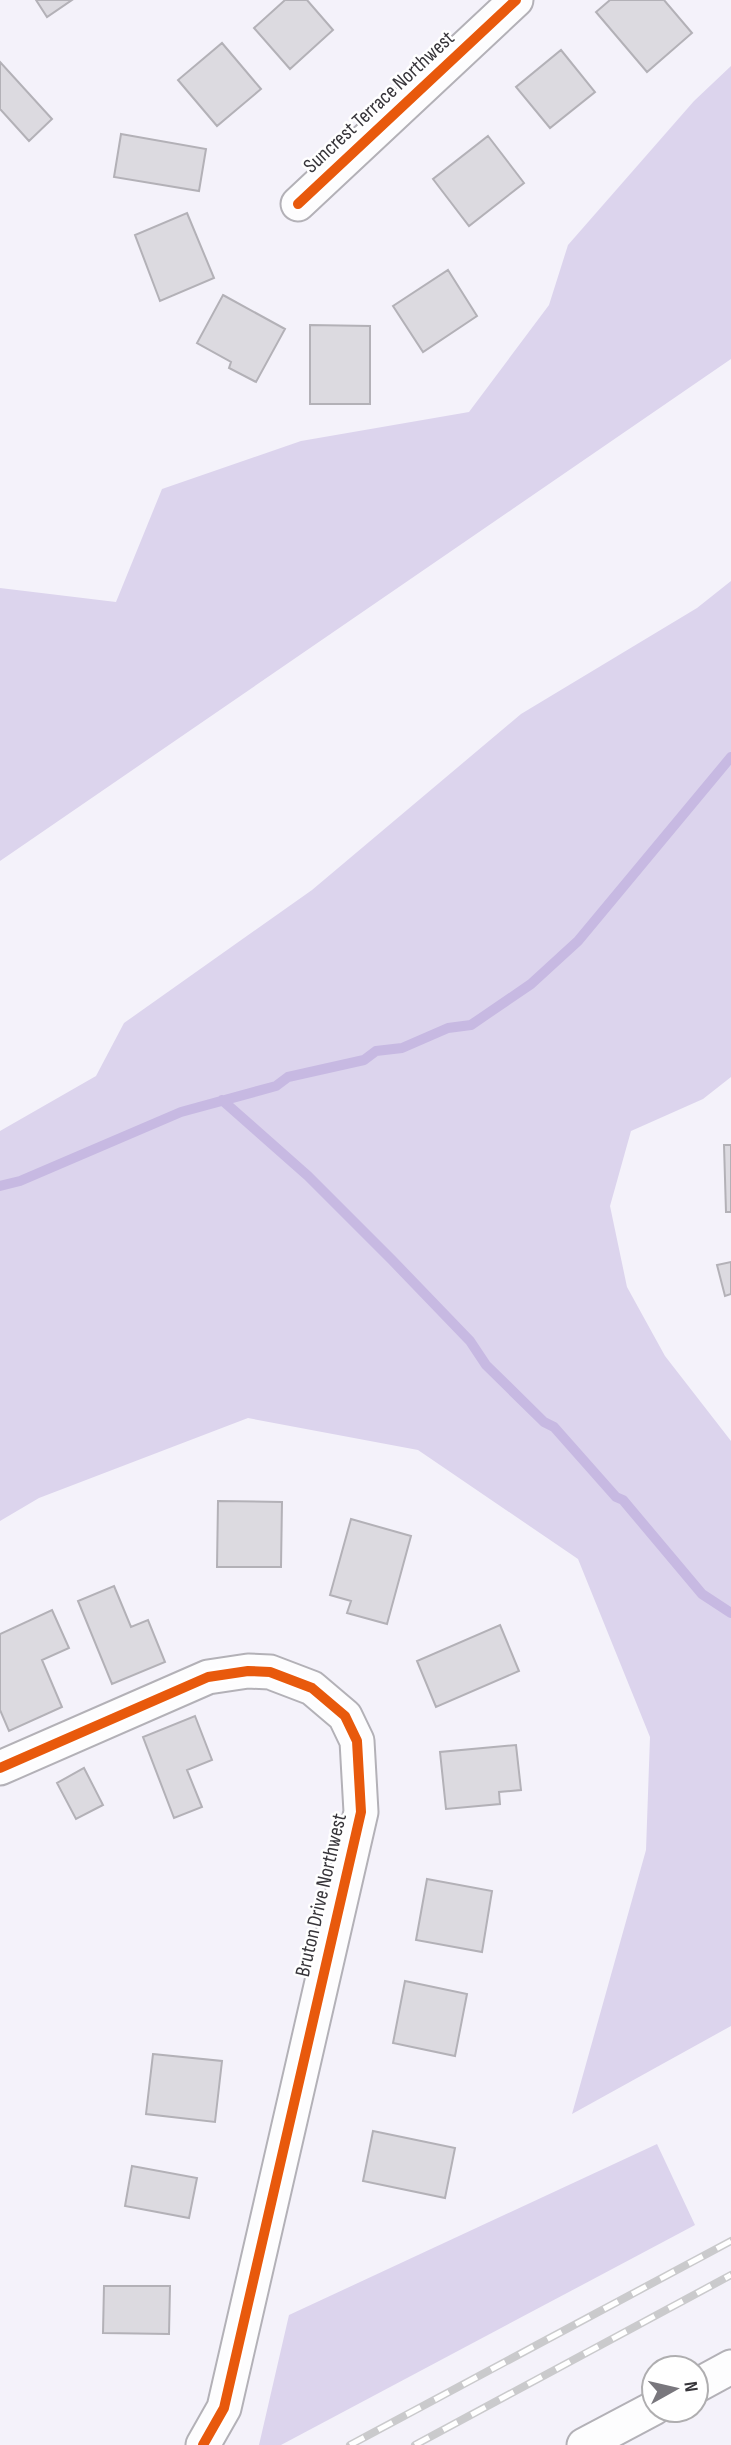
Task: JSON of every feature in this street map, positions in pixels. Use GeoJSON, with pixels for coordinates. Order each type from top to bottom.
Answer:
{"type":"FeatureCollection","features":[{"type":"Feature","properties":{"kind":"street","name":"Suncrest Terrace Northwest"},"geometry":{"type":"LineString","coordinates":[[298,204],[516,0]]}},
{"type":"Feature","properties":{"kind":"street","name":"Bruton Drive Northwest"},"geometry":{"type":"LineString","coordinates":[[0,1768],[208,1677],[248,1671],[270,1672],[312,1688],[345,1716],[357,1741],[360,1812],[224,2408],[203,2445]]}},
{"type":"Feature","properties":{"kind":"street"},"geometry":{"type":"LineString","coordinates":[[710,2378],[731,2367]]}},
{"type":"Feature","properties":{"kind":"street"},"geometry":{"type":"LineString","coordinates":[[584,2445],[640,2415]]}},
{"type":"Feature","properties":{"kind":"shaded area"},"geometry":{"type":"Polygon","coordinates":[[[731,66],[731,359],[0,861],[0,588],[116,602],[162,489],[301,441],[469,412],[549,305],[568,245],[694,101],[731,66]]]}},
{"type":"Feature","properties":{"kind":"shaded area"},"geometry":{"type":"Polygon","coordinates":[[[731,581],[731,1077],[703,1099],[631,1131],[610,1206],[627,1287],[665,1356],[731,1441],[731,2026],[572,2114],[646,1850],[650,1737],[578,1559],[418,1450],[248,1418],[39,1498],[0,1521],[0,1131],[96,1076],[124,1023],[312,890],[521,714],[697,608],[731,581]]]}},
{"type":"Feature","properties":{"kind":"shaded area"},"geometry":{"type":"Polygon","coordinates":[[[657,2144],[695,2225],[281,2445],[259,2445],[289,2315],[657,2144]]]}},
{"type":"Feature","properties":{"kind":"building"},"geometry":{"type":"Polygon","coordinates":[[[36,0],[72,0],[47,17],[36,0]]]}},
{"type":"Feature","properties":{"kind":"building"},"geometry":{"type":"Polygon","coordinates":[[[285,0],[307,0],[333,30],[290,69],[254,28],[285,0]]]}},
{"type":"Feature","properties":{"kind":"building"},"geometry":{"type":"Polygon","coordinates":[[[610,0],[664,0],[692,33],[647,72],[596,12],[610,0]]]}},
{"type":"Feature","properties":{"kind":"building"},"geometry":{"type":"Polygon","coordinates":[[[222,43],[261,89],[217,126],[178,80],[222,43]]]}},
{"type":"Feature","properties":{"kind":"building"},"geometry":{"type":"Polygon","coordinates":[[[561,50],[595,92],[550,128],[516,87],[561,50]]]}},
{"type":"Feature","properties":{"kind":"building"},"geometry":{"type":"Polygon","coordinates":[[[0,62],[52,119],[29,141],[0,109],[0,62]]]}},
{"type":"Feature","properties":{"kind":"building"},"geometry":{"type":"Polygon","coordinates":[[[121,134],[206,149],[199,191],[114,177],[121,134]]]}},
{"type":"Feature","properties":{"kind":"building"},"geometry":{"type":"Polygon","coordinates":[[[488,136],[524,183],[469,226],[433,179],[488,136]]]}},
{"type":"Feature","properties":{"kind":"building"},"geometry":{"type":"Polygon","coordinates":[[[187,213],[214,278],[160,301],[135,235],[187,213]]]}},
{"type":"Feature","properties":{"kind":"building"},"geometry":{"type":"Polygon","coordinates":[[[448,270],[477,316],[423,352],[393,306],[448,270]]]}},
{"type":"Feature","properties":{"kind":"building"},"geometry":{"type":"Polygon","coordinates":[[[223,295],[285,329],[256,382],[229,368],[231,362],[197,343],[223,295]]]}},
{"type":"Feature","properties":{"kind":"building"},"geometry":{"type":"Polygon","coordinates":[[[310,325],[370,326],[370,404],[310,404],[310,325]]]}},
{"type":"Feature","properties":{"kind":"building"},"geometry":{"type":"Polygon","coordinates":[[[724,1145],[731,1145],[731,1212],[726,1212],[724,1145]]]}},
{"type":"Feature","properties":{"kind":"building"},"geometry":{"type":"Polygon","coordinates":[[[731,1262],[731,1294],[725,1296],[717,1265],[731,1262]]]}},
{"type":"Feature","properties":{"kind":"building"},"geometry":{"type":"Polygon","coordinates":[[[218,1501],[282,1502],[281,1567],[217,1567],[218,1501]]]}},
{"type":"Feature","properties":{"kind":"building"},"geometry":{"type":"Polygon","coordinates":[[[351,1519],[411,1536],[387,1624],[347,1613],[351,1601],[330,1595],[351,1519]]]}},
{"type":"Feature","properties":{"kind":"building"},"geometry":{"type":"Polygon","coordinates":[[[114,1586],[131,1627],[148,1620],[165,1662],[112,1684],[78,1601],[114,1586]]]}},
{"type":"Feature","properties":{"kind":"building"},"geometry":{"type":"Polygon","coordinates":[[[52,1610],[69,1648],[42,1660],[62,1707],[9,1731],[0,1710],[0,1634],[52,1610]]]}},
{"type":"Feature","properties":{"kind":"building"},"geometry":{"type":"Polygon","coordinates":[[[500,1625],[519,1671],[436,1707],[417,1661],[500,1625]]]}},
{"type":"Feature","properties":{"kind":"building"},"geometry":{"type":"Polygon","coordinates":[[[195,1716],[212,1760],[187,1770],[202,1807],[174,1818],[143,1737],[195,1716]]]}},
{"type":"Feature","properties":{"kind":"building"},"geometry":{"type":"Polygon","coordinates":[[[516,1745],[521,1790],[499,1792],[500,1804],[446,1809],[440,1752],[516,1745]]]}},
{"type":"Feature","properties":{"kind":"building"},"geometry":{"type":"Polygon","coordinates":[[[84,1768],[103,1805],[76,1819],[57,1783],[84,1768]]]}},
{"type":"Feature","properties":{"kind":"building"},"geometry":{"type":"Polygon","coordinates":[[[427,1879],[492,1891],[482,1952],[416,1940],[427,1879]]]}},
{"type":"Feature","properties":{"kind":"building"},"geometry":{"type":"Polygon","coordinates":[[[405,1981],[467,1994],[455,2056],[393,2043],[405,1981]]]}},
{"type":"Feature","properties":{"kind":"building"},"geometry":{"type":"Polygon","coordinates":[[[153,2054],[222,2061],[215,2122],[146,2114],[153,2054]]]}},
{"type":"Feature","properties":{"kind":"building"},"geometry":{"type":"Polygon","coordinates":[[[373,2131],[455,2148],[445,2198],[363,2181],[373,2131]]]}},
{"type":"Feature","properties":{"kind":"building"},"geometry":{"type":"Polygon","coordinates":[[[132,2166],[197,2178],[189,2218],[125,2206],[132,2166]]]}},
{"type":"Feature","properties":{"kind":"building"},"geometry":{"type":"Polygon","coordinates":[[[104,2286],[170,2286],[169,2334],[103,2333],[104,2286]]]}},
{"type":"Feature","properties":{"kind":"waterway"},"geometry":{"type":"LineString","coordinates":[[0,1186],[20,1181],[181,1112],[276,1086],[288,1077],[364,1060],[376,1051],[402,1048],[448,1028],[471,1025],[531,984],[578,941],[731,757]]}},
{"type":"Feature","properties":{"kind":"waterway"},"geometry":{"type":"LineString","coordinates":[[222,1100],[308,1176],[392,1260],[470,1341],[486,1365],[544,1422],[554,1427],[616,1497],[623,1500],[702,1594],[731,1613]]}},
{"type":"Feature","properties":{"kind":"railway"},"geometry":{"type":"LineString","coordinates":[[350,2445],[731,2241]]}},
{"type":"Feature","properties":{"kind":"railway"},"geometry":{"type":"LineString","coordinates":[[415,2445],[731,2275]]}},
{"type":"Feature","properties":{"kind":"cycle path"},"geometry":{"type":"LineString","coordinates":[[298,204],[516,0]]}},
{"type":"Feature","properties":{"kind":"cycle path"},"geometry":{"type":"LineString","coordinates":[[0,1768],[208,1677],[248,1671],[270,1672],[312,1688],[345,1716],[357,1741],[361,1812],[224,2408],[203,2445]]}}]}
